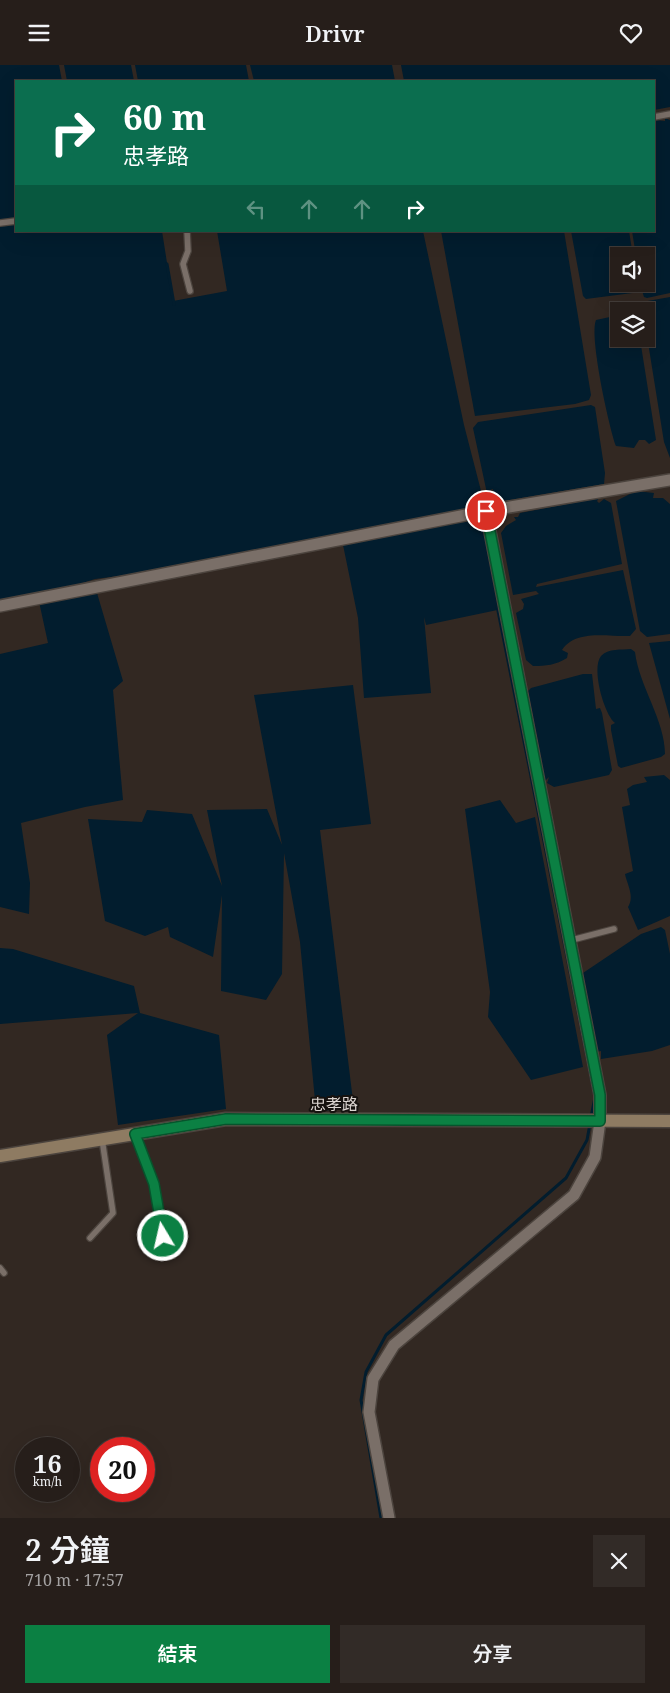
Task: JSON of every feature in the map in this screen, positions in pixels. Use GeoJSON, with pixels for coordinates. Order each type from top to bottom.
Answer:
{"type":"FeatureCollection","features":[{"type":"Feature","properties":{"kind":"street"},"geometry":{"type":"LineString","coordinates":[[0,607],[486,511],[670,480]]}},
{"type":"Feature","properties":{"kind":"street"},"geometry":{"type":"LineString","coordinates":[[389,1518],[369,1412],[373,1379],[394,1345],[574,1195],[595,1157],[600,1121],[600,1095],[568,941],[486,511]]}},
{"type":"Feature","properties":{"kind":"street","name":"忠孝路"},"geometry":{"type":"LineString","coordinates":[[0,1156],[226,1119],[670,1121]]}},
{"type":"Feature","properties":{"kind":"lane"},"geometry":{"type":"LineString","coordinates":[[655,117],[670,114]]}},
{"type":"Feature","properties":{"kind":"lane"},"geometry":{"type":"LineString","coordinates":[[0,223],[15,221]]}},
{"type":"Feature","properties":{"kind":"lane"},"geometry":{"type":"LineString","coordinates":[[187,232],[188,251],[183,264],[190,291]]}},
{"type":"Feature","properties":{"kind":"lane"},"geometry":{"type":"LineString","coordinates":[[568,941],[614,929]]}},
{"type":"Feature","properties":{"kind":"lane"},"geometry":{"type":"LineString","coordinates":[[135,1134],[154,1184],[163,1236]]}},
{"type":"Feature","properties":{"kind":"lane"},"geometry":{"type":"LineString","coordinates":[[90,1238],[113,1213],[102,1139]]}},
{"type":"Feature","properties":{"kind":"water"},"geometry":{"type":"Polygon","coordinates":[[[0,65],[59,65],[62,80],[15,80],[15,232],[162,232],[173,301],[227,291],[217,232],[423,232],[464,425],[487,514],[507,608],[426,625],[424,617],[431,693],[364,698],[358,618],[342,540],[221,563],[95,579],[41,596],[97,593],[123,681],[113,690],[123,800],[85,807],[21,823],[30,883],[29,914],[0,907],[0,654],[48,643],[38,597],[0,604],[0,65]]]}},
{"type":"Feature","properties":{"kind":"water"},"geometry":{"type":"Polygon","coordinates":[[[64,65],[131,65],[134,80],[67,80],[64,65]]]}},
{"type":"Feature","properties":{"kind":"water"},"geometry":{"type":"Polygon","coordinates":[[[135,65],[246,65],[249,80],[138,80],[135,65]]]}},
{"type":"Feature","properties":{"kind":"water"},"geometry":{"type":"Polygon","coordinates":[[[250,65],[392,65],[395,80],[307,79],[254,80],[250,65]]]}},
{"type":"Feature","properties":{"kind":"water"},"geometry":{"type":"Polygon","coordinates":[[[401,65],[670,65],[670,107],[655,110],[655,80],[404,80],[401,65]]]}},
{"type":"Feature","properties":{"kind":"water"},"geometry":{"type":"Polygon","coordinates":[[[665,118],[670,120],[670,293],[647,298],[644,297],[642,292],[655,292],[655,247],[635,247],[632,232],[655,232],[655,120],[665,121],[665,118]]]}},
{"type":"Feature","properties":{"kind":"water"},"geometry":{"type":"Polygon","coordinates":[[[441,232],[564,232],[591,395],[589,400],[575,404],[475,416],[441,232]]]}},
{"type":"Feature","properties":{"kind":"water"},"geometry":{"type":"Polygon","coordinates":[[[571,232],[629,232],[632,247],[610,247],[610,292],[640,292],[586,299],[583,296],[571,232]]]}},
{"type":"Feature","properties":{"kind":"water"},"geometry":{"type":"Polygon","coordinates":[[[670,297],[670,458],[664,442],[649,347],[655,347],[655,302],[642,302],[670,297]]]}},
{"type":"Feature","properties":{"kind":"water"},"geometry":{"type":"Polygon","coordinates":[[[610,317],[610,347],[641,347],[656,440],[649,444],[645,440],[639,440],[634,448],[616,446],[597,362],[595,344],[596,320],[610,317]]]}},
{"type":"Feature","properties":{"kind":"water"},"geometry":{"type":"Polygon","coordinates":[[[591,405],[595,407],[605,473],[604,484],[498,502],[499,499],[494,496],[493,489],[490,490],[490,499],[488,498],[473,428],[478,422],[591,405]]]}},
{"type":"Feature","properties":{"kind":"water"},"geometry":{"type":"Polygon","coordinates":[[[636,491],[654,493],[653,498],[663,498],[670,504],[670,634],[647,637],[640,631],[616,501],[636,491]]]}},
{"type":"Feature","properties":{"kind":"water"},"geometry":{"type":"Polygon","coordinates":[[[599,498],[597,501],[599,503],[604,499],[611,503],[622,564],[537,584],[536,587],[623,570],[636,629],[630,636],[593,635],[575,639],[562,650],[568,653],[567,658],[551,665],[533,666],[526,660],[516,613],[523,609],[524,604],[521,599],[539,594],[536,591],[513,595],[501,533],[506,526],[516,520],[514,517],[518,517],[520,513],[599,498]]]}},
{"type":"Feature","properties":{"kind":"water"},"geometry":{"type":"Polygon","coordinates":[[[670,641],[670,719],[649,643],[670,641]]]}},
{"type":"Feature","properties":{"kind":"water"},"geometry":{"type":"Polygon","coordinates":[[[631,649],[635,652],[641,678],[657,716],[664,741],[665,754],[661,757],[621,768],[618,766],[611,730],[611,725],[615,723],[603,701],[597,670],[598,662],[604,653],[631,649]]]}},
{"type":"Feature","properties":{"kind":"water"},"geometry":{"type":"Polygon","coordinates":[[[583,674],[592,674],[596,709],[600,708],[602,713],[612,770],[609,775],[554,787],[547,783],[549,777],[545,781],[528,691],[531,688],[583,674]]]}},
{"type":"Feature","properties":{"kind":"water"},"geometry":{"type":"Polygon","coordinates":[[[353,685],[371,824],[320,830],[354,1109],[316,1111],[300,942],[284,853],[282,974],[266,1000],[221,991],[222,895],[213,957],[170,937],[168,927],[145,936],[105,921],[88,819],[142,822],[147,810],[192,814],[222,886],[207,810],[267,809],[282,845],[254,695],[353,685]]]}},
{"type":"Feature","properties":{"kind":"water"},"geometry":{"type":"Polygon","coordinates":[[[664,775],[670,780],[670,916],[638,930],[628,907],[631,895],[625,874],[633,871],[622,807],[630,805],[627,789],[633,785],[647,782],[644,777],[664,775]]]}},
{"type":"Feature","properties":{"kind":"water"},"geometry":{"type":"Polygon","coordinates":[[[500,800],[516,823],[535,817],[583,1067],[531,1080],[488,1017],[490,992],[465,809],[500,800]]]}},
{"type":"Feature","properties":{"kind":"water"},"geometry":{"type":"Polygon","coordinates":[[[661,927],[665,930],[670,954],[670,1045],[652,1051],[601,1059],[601,1051],[596,1052],[580,975],[641,934],[661,927]]]}},
{"type":"Feature","properties":{"kind":"water"},"geometry":{"type":"Polygon","coordinates":[[[0,948],[13,949],[134,986],[140,1013],[219,1035],[226,1109],[118,1125],[107,1035],[138,1013],[0,1024],[0,948]]]}},
{"type":"Feature","properties":{"kind":"waterway"},"geometry":{"type":"LineString","coordinates":[[167,264],[174,304]]}},
{"type":"Feature","properties":{"kind":"waterway"},"geometry":{"type":"LineString","coordinates":[[497,606],[595,1097],[591,1117]]}},
{"type":"Feature","properties":{"kind":"waterway"},"geometry":{"type":"LineString","coordinates":[[381,1518],[361,1400],[366,1372],[386,1335],[566,1178],[587,1140],[590,1124]]}},
{"type":"Feature","properties":{"kind":"route"},"geometry":{"type":"LineString","coordinates":[[163,1236],[154,1184],[135,1134],[226,1119],[600,1121],[600,1095],[568,941],[486,511]]}}]}
